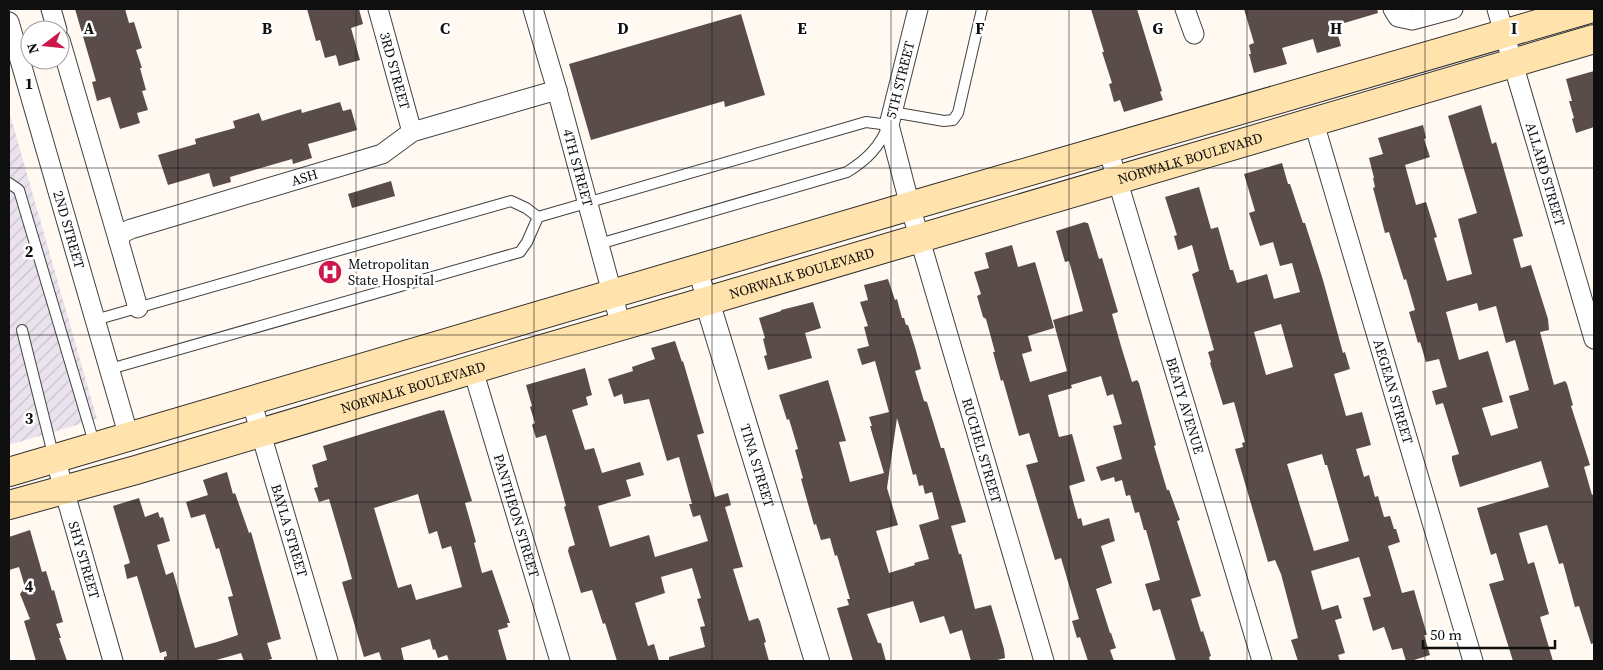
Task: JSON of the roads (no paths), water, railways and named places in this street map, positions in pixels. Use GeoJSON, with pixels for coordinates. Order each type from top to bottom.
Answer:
{"type":"FeatureCollection","features":[{"type":"Feature","properties":{"kind":"main road"},"geometry":{"type":"LineString","coordinates":[[10,467],[96,447],[1108,149],[1500,21],[1589,9]]}},
{"type":"Feature","properties":{"kind":"main road","name":"NORWALK BOULEVARD"},"geometry":{"type":"LineString","coordinates":[[9,506],[1594,39]]}},
{"type":"Feature","properties":{"kind":"street","name":"3RD STREET"},"geometry":{"type":"LineString","coordinates":[[378,9],[412,132]]}},
{"type":"Feature","properties":{"kind":"street","name":"4TH STREET"},"geometry":{"type":"LineString","coordinates":[[533,9],[622,326]]}},
{"type":"Feature","properties":{"kind":"street","name":"5TH STREET"},"geometry":{"type":"LineString","coordinates":[[918,9],[890,119],[910,206],[920,238]]}},
{"type":"Feature","properties":{"kind":"street"},"geometry":{"type":"LineString","coordinates":[[1185,9],[1194,34]]}},
{"type":"Feature","properties":{"kind":"street"},"geometry":{"type":"LineString","coordinates":[[1396,13],[1412,20],[1453,9]]}},
{"type":"Feature","properties":{"kind":"street","name":"ALLARD STREET"},"geometry":{"type":"LineString","coordinates":[[1500,21],[1594,339]]}},
{"type":"Feature","properties":{"kind":"street","name":"2ND STREET"},"geometry":{"type":"LineString","coordinates":[[9,22],[129,437]]}},
{"type":"Feature","properties":{"kind":"street"},"geometry":{"type":"LineString","coordinates":[[69,70],[138,308]]}},
{"type":"Feature","properties":{"kind":"street","name":"ASH"},"geometry":{"type":"LineString","coordinates":[[119,242],[122,233],[131,229],[382,154],[412,132],[557,90]]}},
{"type":"Feature","properties":{"kind":"street","name":"AEGEAN STREET"},"geometry":{"type":"LineString","coordinates":[[1314,122],[1473,661]]}},
{"type":"Feature","properties":{"kind":"street","name":"BEATY AVENUE"},"geometry":{"type":"LineString","coordinates":[[1108,149],[1262,661]]}},
{"type":"Feature","properties":{"kind":"street","name":"RUCHEL STREET"},"geometry":{"type":"LineString","coordinates":[[920,238],[1044,661]]}},
{"type":"Feature","properties":{"kind":"street","name":"TINA STREET"},"geometry":{"type":"LineString","coordinates":[[698,270],[817,661]]}},
{"type":"Feature","properties":{"kind":"street","name":"PANTHEON STREET"},"geometry":{"type":"LineString","coordinates":[[473,370],[560,661]]}},
{"type":"Feature","properties":{"kind":"street","name":"BAYLA STREET"},"geometry":{"type":"LineString","coordinates":[[251,400],[328,661]]}},
{"type":"Feature","properties":{"kind":"street","name":"SHY STREET"},"geometry":{"type":"LineString","coordinates":[[54,458],[113,661]]}},
{"type":"Feature","properties":{"kind":"lane"},"geometry":{"type":"LineString","coordinates":[[538,218],[866,122],[890,119],[953,120],[958,112],[982,9]]}},
{"type":"Feature","properties":{"kind":"lane"},"geometry":{"type":"LineString","coordinates":[[599,244],[847,172],[866,159],[877,148],[890,119]]}},
{"type":"Feature","properties":{"kind":"lane"},"geometry":{"type":"LineString","coordinates":[[9,183],[19,190],[96,447]]}},
{"type":"Feature","properties":{"kind":"lane"},"geometry":{"type":"LineString","coordinates":[[95,320],[511,201],[526,208],[538,218]]}},
{"type":"Feature","properties":{"kind":"lane"},"geometry":{"type":"LineString","coordinates":[[110,369],[520,252],[528,242],[538,218]]}},
{"type":"Feature","properties":{"kind":"lane"},"geometry":{"type":"LineString","coordinates":[[22,330],[54,458]]}},
{"type":"Feature","properties":{"kind":"place","name":"Metropolitan State Hospital"},"geometry":{"type":"Point","coordinates":[330,272]}}]}
